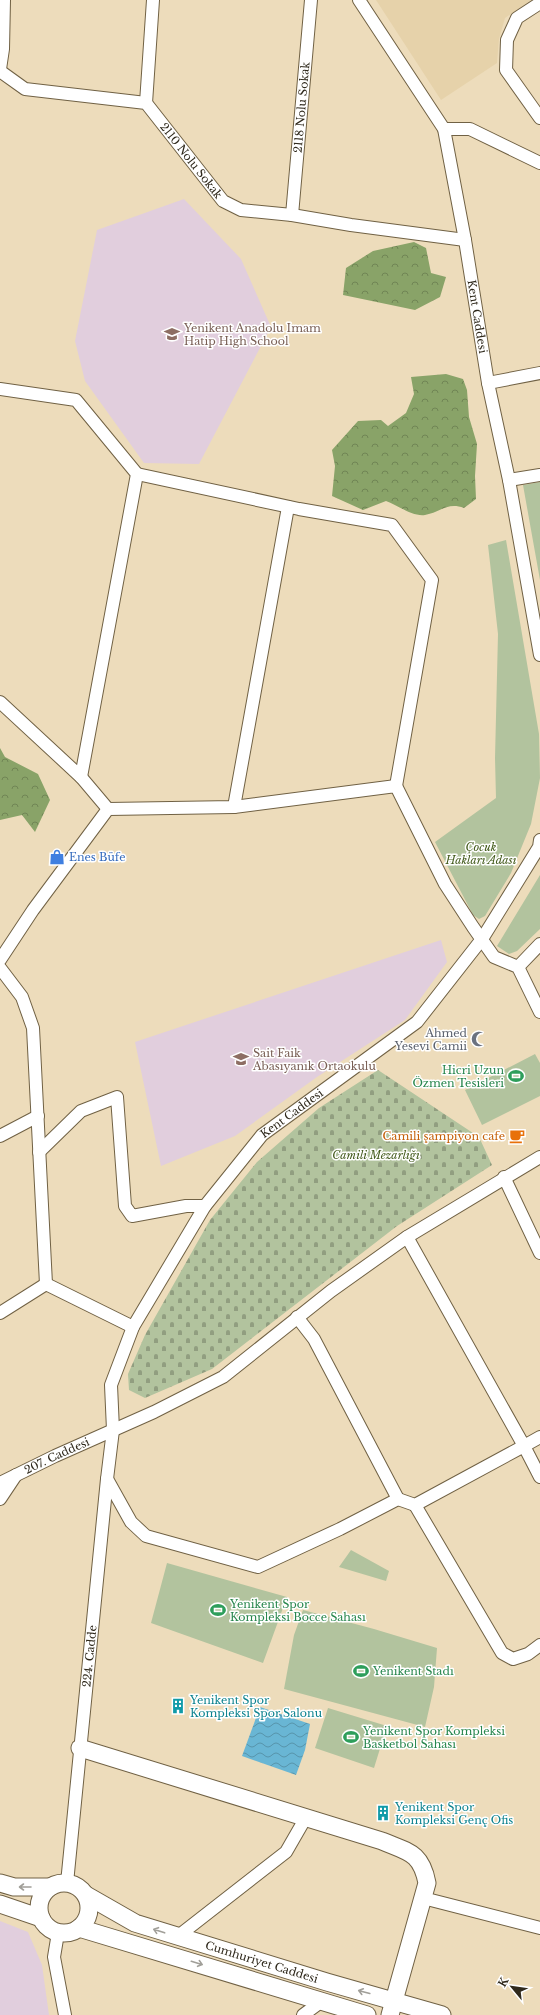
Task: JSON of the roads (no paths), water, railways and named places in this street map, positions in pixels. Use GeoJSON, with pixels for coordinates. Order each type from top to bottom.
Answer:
{"type":"FeatureCollection","features":[{"type":"Feature","properties":{"kind":"street"},"geometry":{"type":"LineString","coordinates":[[4,0],[3,49],[0,70],[25,89],[146,104],[153,0]]}},
{"type":"Feature","properties":{"kind":"street","name":"2118 Nolu Sokak"},"geometry":{"type":"LineString","coordinates":[[292,215],[311,0]]}},
{"type":"Feature","properties":{"kind":"street","name":"Kent Caddesi"},"geometry":{"type":"LineString","coordinates":[[359,0],[444,128],[465,240],[488,383],[509,480],[540,655]]}},
{"type":"Feature","properties":{"kind":"street"},"geometry":{"type":"LineString","coordinates":[[540,3],[517,18],[507,40],[506,70],[540,118]]}},
{"type":"Feature","properties":{"kind":"street","name":"2110 Nolu Sokak"},"geometry":{"type":"LineString","coordinates":[[146,104],[223,201],[241,210],[292,215],[351,225],[465,240]]}},
{"type":"Feature","properties":{"kind":"street"},"geometry":{"type":"LineString","coordinates":[[444,128],[470,129],[540,163]]}},
{"type":"Feature","properties":{"kind":"street"},"geometry":{"type":"LineString","coordinates":[[488,383],[540,373]]}},
{"type":"Feature","properties":{"kind":"street"},"geometry":{"type":"LineString","coordinates":[[0,389],[76,400],[137,474],[288,507],[392,525],[432,580],[396,786],[446,884],[494,957],[518,967],[540,1012]]}},
{"type":"Feature","properties":{"kind":"street"},"geometry":{"type":"LineString","coordinates":[[80,777],[137,474]]}},
{"type":"Feature","properties":{"kind":"street"},"geometry":{"type":"LineString","coordinates":[[509,480],[540,475]]}},
{"type":"Feature","properties":{"kind":"street"},"geometry":{"type":"LineString","coordinates":[[234,807],[288,507]]}},
{"type":"Feature","properties":{"kind":"street"},"geometry":{"type":"LineString","coordinates":[[0,702],[80,777],[108,809],[234,807],[396,786]]}},
{"type":"Feature","properties":{"kind":"street"},"geometry":{"type":"LineString","coordinates":[[0,960],[33,910],[108,809]]}},
{"type":"Feature","properties":{"kind":"street","name":"Kent Caddesi"},"geometry":{"type":"LineString","coordinates":[[114,1430],[111,1385],[134,1327],[205,1206],[262,1136],[417,1022],[482,939],[538,847],[540,840]]}},
{"type":"Feature","properties":{"kind":"street"},"geometry":{"type":"LineString","coordinates":[[518,967],[540,944]]}},
{"type":"Feature","properties":{"kind":"street"},"geometry":{"type":"LineString","coordinates":[[0,968],[22,997],[33,1028],[46,1284]]}},
{"type":"Feature","properties":{"kind":"street"},"geometry":{"type":"LineString","coordinates":[[39,1152],[81,1111],[118,1097],[125,1206],[132,1216],[186,1206],[205,1206]]}},
{"type":"Feature","properties":{"kind":"street"},"geometry":{"type":"LineString","coordinates":[[0,1136],[38,1116]]}},
{"type":"Feature","properties":{"kind":"street","name":"207. Caddesi"},"geometry":{"type":"LineString","coordinates":[[0,1483],[223,1377],[297,1317],[407,1237],[504,1177],[540,1157]]}},
{"type":"Feature","properties":{"kind":"street"},"geometry":{"type":"LineString","coordinates":[[504,1177],[540,1253]]}},
{"type":"Feature","properties":{"kind":"street"},"geometry":{"type":"LineString","coordinates":[[407,1237],[540,1477]]}},
{"type":"Feature","properties":{"kind":"street"},"geometry":{"type":"LineString","coordinates":[[0,1313],[46,1284]]}},
{"type":"Feature","properties":{"kind":"street"},"geometry":{"type":"LineString","coordinates":[[46,1284],[134,1327]]}},
{"type":"Feature","properties":{"kind":"street"},"geometry":{"type":"LineString","coordinates":[[297,1317],[314,1339],[398,1499],[415,1505],[502,1653],[514,1659],[528,1654],[540,1645]]}},
{"type":"Feature","properties":{"kind":"street","name":"224. Cadde"},"geometry":{"type":"LineString","coordinates":[[67,1883],[107,1479],[114,1430]]}},
{"type":"Feature","properties":{"kind":"street"},"geometry":{"type":"LineString","coordinates":[[415,1505],[540,1437]]}},
{"type":"Feature","properties":{"kind":"street"},"geometry":{"type":"LineString","coordinates":[[0,1499],[17,1475]]}},
{"type":"Feature","properties":{"kind":"street"},"geometry":{"type":"LineString","coordinates":[[107,1479],[131,1522],[146,1536],[258,1567],[340,1529],[398,1499]]}},
{"type":"Feature","properties":{"kind":"street"},"geometry":{"type":"LineString","coordinates":[[80,1748],[382,1841],[414,1855],[424,1869],[427,1883],[391,2007]]}},
{"type":"Feature","properties":{"kind":"street"},"geometry":{"type":"LineString","coordinates":[[177,1936],[286,1852],[305,1818]]}},
{"type":"Feature","properties":{"kind":"street"},"geometry":{"type":"LineString","coordinates":[[0,1883],[14,1887],[50,1887],[67,1883],[81,1889],[86,1895],[90,1909],[85,1923],[73,1932],[58,1933],[45,1925],[41,1918],[39,1910],[40,1901],[44,1893],[50,1887]]}},
{"type":"Feature","properties":{"kind":"street","name":"Cumhuriyet Caddesi"},"geometry":{"type":"LineString","coordinates":[[86,1895],[135,1923],[327,1982],[391,2007],[442,2015]]}},
{"type":"Feature","properties":{"kind":"street"},"geometry":{"type":"LineString","coordinates":[[423,1898],[540,1928]]}},
{"type":"Feature","properties":{"kind":"street"},"geometry":{"type":"LineString","coordinates":[[0,1904],[41,1918]]}},
{"type":"Feature","properties":{"kind":"street","name":"Cumhuriyet Caddesi"},"geometry":{"type":"LineString","coordinates":[[79,1928],[367,2015]]}},
{"type":"Feature","properties":{"kind":"street"},"geometry":{"type":"LineString","coordinates":[[58,1933],[54,1957],[65,2015]]}},
{"type":"Feature","properties":{"kind":"street"},"geometry":{"type":"LineString","coordinates":[[303,2015],[322,2001]]}},
{"type":"Feature","properties":{"kind":"water"},"geometry":{"type":"Polygon","coordinates":[[[260,1707],[310,1724],[305,1750],[296,1775],[242,1756],[260,1707]]]}},
{"type":"Feature","properties":{"kind":"place","name":"Yenikent Anadolu Imam Hatip High School"},"geometry":{"type":"Point","coordinates":[172,334]}},
{"type":"Feature","properties":{"kind":"place","name":"Enes Büfe"},"geometry":{"type":"Point","coordinates":[57,857]}},
{"type":"Feature","properties":{"kind":"place","name":"Ahmed Yesevi Camii"},"geometry":{"type":"Point","coordinates":[479,1039]}},
{"type":"Feature","properties":{"kind":"place","name":"Sait Faik Abasıyanık Ortaokulu"},"geometry":{"type":"Point","coordinates":[241,1059]}},
{"type":"Feature","properties":{"kind":"place","name":"Hicri Uzun Özmen Tesisleri"},"geometry":{"type":"Point","coordinates":[516,1076]}},
{"type":"Feature","properties":{"kind":"place","name":"Camili şampiyon cafe"},"geometry":{"type":"Point","coordinates":[517,1136]}},
{"type":"Feature","properties":{"kind":"place","name":"Yenikent Spor Kompleksi Bocce Sahası"},"geometry":{"type":"Point","coordinates":[218,1610]}},
{"type":"Feature","properties":{"kind":"place","name":"Yenikent Stadı"},"geometry":{"type":"Point","coordinates":[361,1671]}},
{"type":"Feature","properties":{"kind":"place","name":"Yenikent Spor Kompleksi Spor Salonu"},"geometry":{"type":"Point","coordinates":[178,1706]}},
{"type":"Feature","properties":{"kind":"place","name":"Yenikent Spor Kompleksi Basketbol Sahası"},"geometry":{"type":"Point","coordinates":[351,1737]}},
{"type":"Feature","properties":{"kind":"place","name":"Yenikent Spor Kompleksi Genç Ofis"},"geometry":{"type":"Point","coordinates":[383,1813]}},
{"type":"Feature","properties":{"kind":"park label","name":"Çocuk Hakları Adası"},"geometry":{"type":"Point","coordinates":[481,853]}},
{"type":"Feature","properties":{"kind":"park label","name":"Camili Mezarlığı"},"geometry":{"type":"Point","coordinates":[376,1155]}}]}
